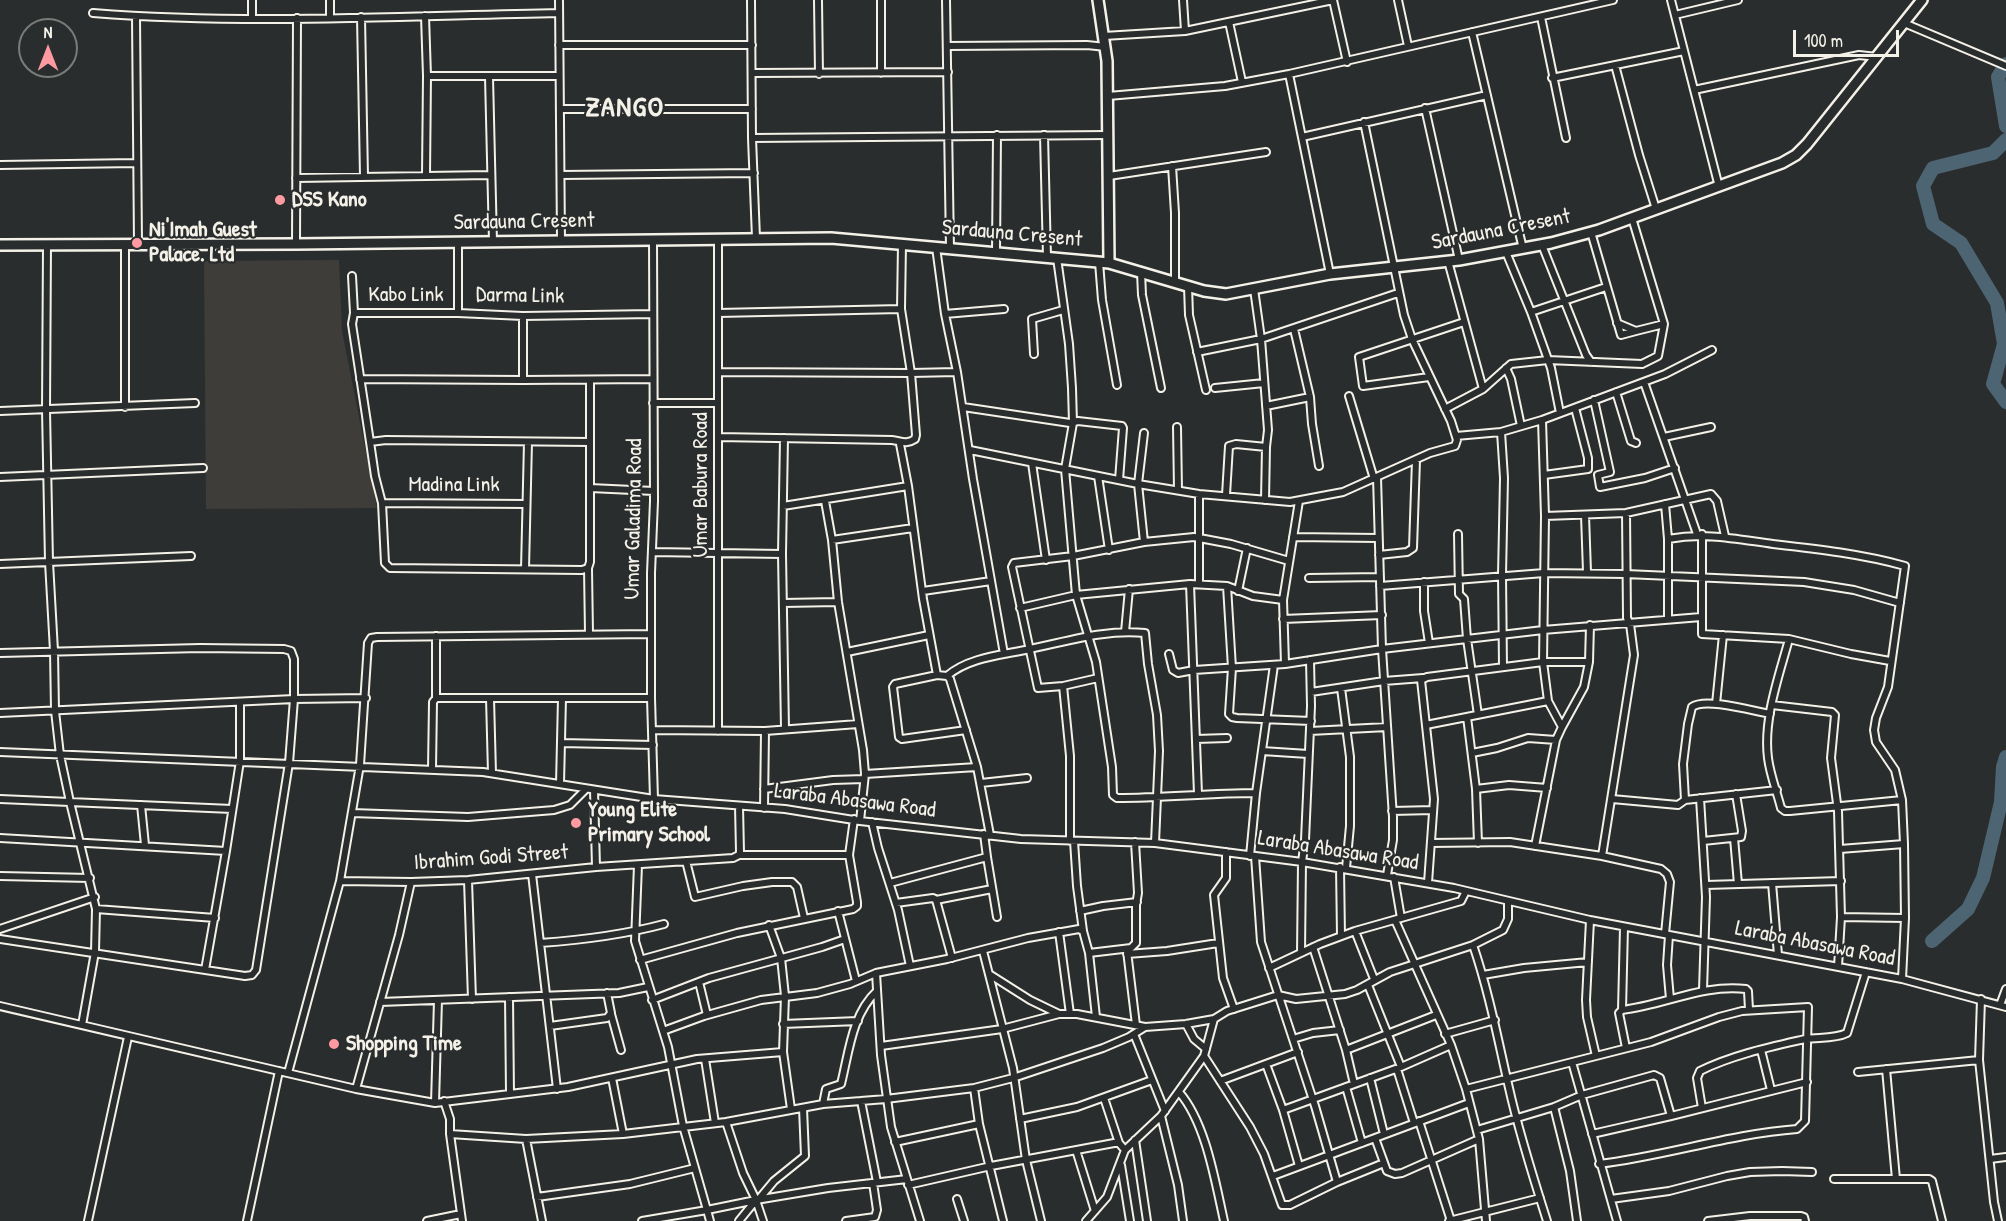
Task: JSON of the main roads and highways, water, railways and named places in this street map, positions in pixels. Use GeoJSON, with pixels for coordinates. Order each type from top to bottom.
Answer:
{"type":"FeatureCollection","features":[{"type":"Feature","properties":{"kind":"waterway"},"geometry":{"type":"LineString","coordinates":[[2006,64],[1998,77],[2006,126]]}},
{"type":"Feature","properties":{"kind":"waterway"},"geometry":{"type":"LineString","coordinates":[[2006,140],[1993,153],[1933,168],[1923,186],[1933,224],[1961,243],[1997,303],[2004,344],[1993,384],[2006,402]]}},
{"type":"Feature","properties":{"kind":"waterway"},"geometry":{"type":"LineString","coordinates":[[1932,941],[1968,909],[1983,878],[2001,802],[2003,767],[2006,757]]}},
{"type":"Feature","properties":{"kind":"place","name":"DSS Kano"},"geometry":{"type":"Point","coordinates":[280,200]}},
{"type":"Feature","properties":{"kind":"place","name":"Ni'Imah Guest Palace. Ltd"},"geometry":{"type":"Point","coordinates":[137,243]}},
{"type":"Feature","properties":{"kind":"place","name":"Young Elite Primary School"},"geometry":{"type":"Point","coordinates":[576,823]}},
{"type":"Feature","properties":{"kind":"place","name":"Shopping Time"},"geometry":{"type":"Point","coordinates":[334,1044]}},
{"type":"Feature","properties":{"kind":"district","name":"ZANGO"},"geometry":{"type":"Point","coordinates":[625,109]}}]}
